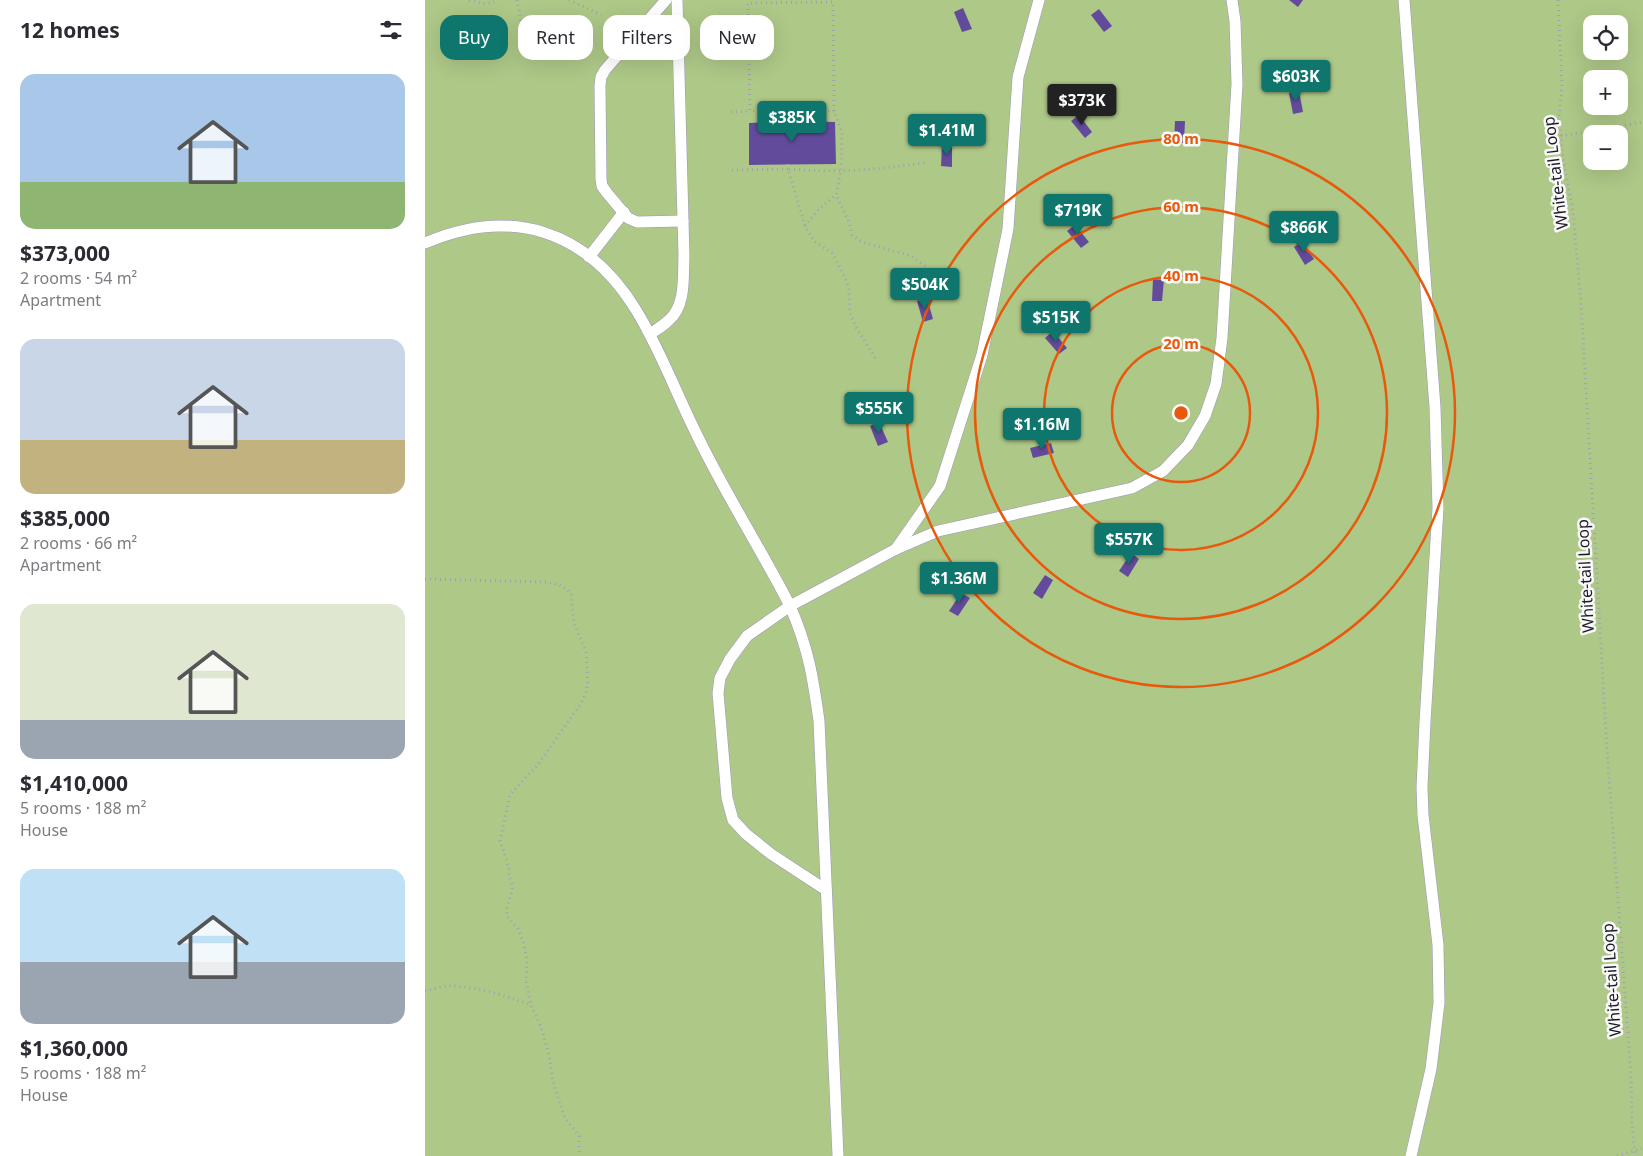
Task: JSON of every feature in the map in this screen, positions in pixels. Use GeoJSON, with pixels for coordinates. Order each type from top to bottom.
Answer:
{"type":"FeatureCollection","features":[{"type":"Feature","properties":{"kind":"lane"},"geometry":{"type":"LineString","coordinates":[[666,0],[601,77],[599,86],[601,179],[602,186],[628,218],[637,222],[683,221]]}},
{"type":"Feature","properties":{"kind":"lane"},"geometry":{"type":"LineString","coordinates":[[650,334],[671,320],[676,311],[680,300],[684,256],[677,0]]}},
{"type":"Feature","properties":{"kind":"lane"},"geometry":{"type":"LineString","coordinates":[[896,549],[940,486],[982,355],[1008,229],[1018,77],[1039,0]]}},
{"type":"Feature","properties":{"kind":"lane"},"geometry":{"type":"LineString","coordinates":[[826,890],[771,854],[746,834],[733,820],[727,798],[718,693],[720,678],[729,659],[747,636],[790,606],[896,549],[938,531],[1132,488],[1163,471],[1188,445],[1205,416],[1216,384],[1222,338],[1237,84],[1235,21],[1232,0]]}},
{"type":"Feature","properties":{"kind":"lane"},"geometry":{"type":"LineString","coordinates":[[1404,0],[1434,397],[1438,481],[1425,722],[1423,815],[1438,945],[1439,1003],[1431,1069],[1411,1156]]}},
{"type":"Feature","properties":{"kind":"lane"},"geometry":{"type":"LineString","coordinates":[[589,257],[623,212]]}},
{"type":"Feature","properties":{"kind":"lane"},"geometry":{"type":"LineString","coordinates":[[425,243],[470,229],[507,226],[526,228],[552,235],[576,247],[609,274],[622,290],[650,334],[696,435],[790,606],[802,633],[810,660],[815,689],[821,756],[838,1156]]}},
{"type":"Feature","properties":{"kind":"path"},"geometry":{"type":"LineString","coordinates":[[469,0],[483,4],[497,0]]}},
{"type":"Feature","properties":{"kind":"path"},"geometry":{"type":"LineString","coordinates":[[517,0],[520,15]]}},
{"type":"Feature","properties":{"kind":"path"},"geometry":{"type":"LineString","coordinates":[[569,0],[601,15]]}},
{"type":"Feature","properties":{"kind":"path","name":"White-tail Loop"},"geometry":{"type":"LineString","coordinates":[[1558,0],[1562,84],[1559,118],[1573,212],[1581,304],[1607,749],[1631,1076],[1635,1156]]}},
{"type":"Feature","properties":{"kind":"path"},"geometry":{"type":"LineString","coordinates":[[750,111],[749,3],[833,2],[835,111],[842,132],[841,172],[836,195],[849,222],[852,235],[862,242],[911,256],[927,268]]}},
{"type":"Feature","properties":{"kind":"path"},"geometry":{"type":"LineString","coordinates":[[791,111],[791,121]]}},
{"type":"Feature","properties":{"kind":"path"},"geometry":{"type":"LineString","coordinates":[[731,112],[835,111]]}},
{"type":"Feature","properties":{"kind":"path"},"geometry":{"type":"LineString","coordinates":[[1561,136],[1643,122]]}},
{"type":"Feature","properties":{"kind":"path"},"geometry":{"type":"LineString","coordinates":[[732,170],[788,169],[841,172],[884,170],[928,162]]}},
{"type":"Feature","properties":{"kind":"path"},"geometry":{"type":"LineString","coordinates":[[788,164],[805,226],[814,241],[832,253],[843,273],[849,288],[850,313],[856,328],[875,358]]}},
{"type":"Feature","properties":{"kind":"path"},"geometry":{"type":"LineString","coordinates":[[805,226],[819,209],[836,195]]}},
{"type":"Feature","properties":{"kind":"path"},"geometry":{"type":"LineString","coordinates":[[425,579],[545,582],[559,585],[568,590],[571,595],[574,622],[586,652],[588,681],[586,693],[580,705],[539,763],[511,795],[500,841],[509,867],[512,883],[507,916],[518,929],[524,944],[527,961],[526,981],[531,1005],[547,1046],[555,1086],[565,1118],[579,1136],[579,1156]]}},
{"type":"Feature","properties":{"kind":"path"},"geometry":{"type":"LineString","coordinates":[[425,990],[451,986],[473,989],[494,992],[531,1005]]}},
{"type":"Feature","properties":{"kind":"path"},"geometry":{"type":"LineString","coordinates":[[1617,1156],[1643,1148]]}},
{"type":"Feature","properties":{"kind":"green space"},"geometry":{"type":"Polygon","coordinates":[[[425,0],[1643,0],[1643,1156],[425,1156],[425,0]]]}},
{"type":"Feature","properties":{"kind":"building"},"geometry":{"type":"Polygon","coordinates":[[[1289,0],[1303,0],[1298,7],[1289,0]]]}},
{"type":"Feature","properties":{"kind":"building"},"geometry":{"type":"Polygon","coordinates":[[[963,8],[972,29],[962,32],[954,12],[963,8]]]}},
{"type":"Feature","properties":{"kind":"building"},"geometry":{"type":"Polygon","coordinates":[[[1099,9],[1112,26],[1104,32],[1091,15],[1099,9]]]}},
{"type":"Feature","properties":{"kind":"building"},"geometry":{"type":"Polygon","coordinates":[[[1299,91],[1303,112],[1293,114],[1289,93],[1299,91]]]}},
{"type":"Feature","properties":{"kind":"building"},"geometry":{"type":"Polygon","coordinates":[[[1079,115],[1092,132],[1085,138],[1071,121],[1079,115]]]}},
{"type":"Feature","properties":{"kind":"building"},"geometry":{"type":"Polygon","coordinates":[[[791,121],[835,122],[836,164],[749,165],[749,123],[791,121]]]}},
{"type":"Feature","properties":{"kind":"building"},"geometry":{"type":"Polygon","coordinates":[[[1175,121],[1185,121],[1184,143],[1174,143],[1175,121]]]}},
{"type":"Feature","properties":{"kind":"building"},"geometry":{"type":"Polygon","coordinates":[[[942,145],[952,145],[952,167],[941,166],[942,145]]]}},
{"type":"Feature","properties":{"kind":"building"},"geometry":{"type":"Polygon","coordinates":[[[1075,225],[1089,242],[1081,248],[1067,231],[1075,225]]]}},
{"type":"Feature","properties":{"kind":"building"},"geometry":{"type":"Polygon","coordinates":[[[1302,241],[1314,259],[1305,265],[1294,247],[1302,241]]]}},
{"type":"Feature","properties":{"kind":"building"},"geometry":{"type":"Polygon","coordinates":[[[1153,279],[1164,280],[1162,301],[1152,301],[1153,279]]]}},
{"type":"Feature","properties":{"kind":"building"},"geometry":{"type":"Polygon","coordinates":[[[927,298],[933,319],[923,322],[917,301],[927,298]]]}},
{"type":"Feature","properties":{"kind":"building"},"geometry":{"type":"Polygon","coordinates":[[[1053,331],[1067,348],[1059,354],[1045,338],[1053,331]]]}},
{"type":"Feature","properties":{"kind":"building"},"geometry":{"type":"Polygon","coordinates":[[[879,422],[888,442],[878,446],[870,426],[879,422]]]}},
{"type":"Feature","properties":{"kind":"building"},"geometry":{"type":"Polygon","coordinates":[[[1051,443],[1054,453],[1033,458],[1030,448],[1051,443]]]}},
{"type":"Feature","properties":{"kind":"building"},"geometry":{"type":"Polygon","coordinates":[[[1131,553],[1139,559],[1128,577],[1119,571],[1131,553]]]}},
{"type":"Feature","properties":{"kind":"building"},"geometry":{"type":"Polygon","coordinates":[[[1045,575],[1053,580],[1042,599],[1033,593],[1045,575]]]}},
{"type":"Feature","properties":{"kind":"building"},"geometry":{"type":"Polygon","coordinates":[[[961,593],[970,598],[958,616],[949,611],[961,593]]]}}]}
